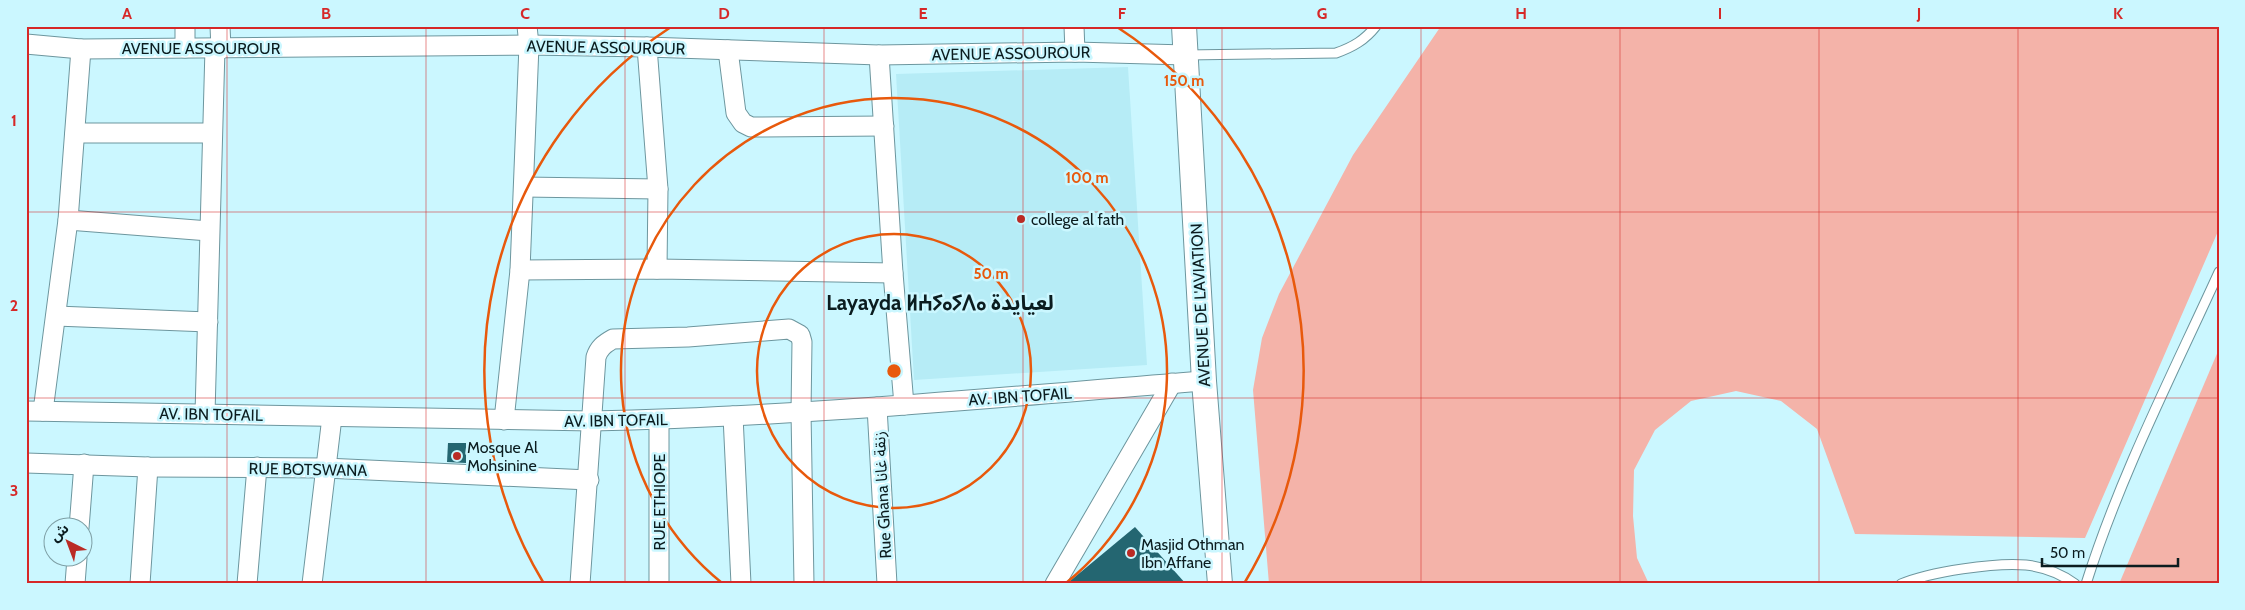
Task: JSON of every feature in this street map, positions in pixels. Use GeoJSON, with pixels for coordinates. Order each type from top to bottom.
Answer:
{"type":"FeatureCollection","features":[{"type":"Feature","properties":{"kind":"street"},"geometry":{"type":"LineString","coordinates":[[185,26],[185,48]]}},
{"type":"Feature","properties":{"kind":"street"},"geometry":{"type":"LineString","coordinates":[[205,414],[212,133],[220,26]]}},
{"type":"Feature","properties":{"kind":"street"},"geometry":{"type":"LineString","coordinates":[[504,420],[520,270],[529,45],[527,26]]}},
{"type":"Feature","properties":{"kind":"street"},"geometry":{"type":"LineString","coordinates":[[1074,26],[1075,52]]}},
{"type":"Feature","properties":{"kind":"street","name":"AVENUE DE L'AVIATION"},"geometry":{"type":"LineString","coordinates":[[1184,26],[1204,381],[1220,584]]}},
{"type":"Feature","properties":{"kind":"street","name":"AVENUE ASSOUROUR"},"geometry":{"type":"LineString","coordinates":[[26,44],[81,49],[529,45],[879,55],[1075,52],[1186,55]]}},
{"type":"Feature","properties":{"kind":"street"},"geometry":{"type":"LineString","coordinates":[[647,47],[658,189],[657,269]]}},
{"type":"Feature","properties":{"kind":"street"},"geometry":{"type":"LineString","coordinates":[[35,411],[56,316],[68,220],[81,49]]}},
{"type":"Feature","properties":{"kind":"street"},"geometry":{"type":"LineString","coordinates":[[728,50],[736,113],[743,123],[751,127],[884,126]]}},
{"type":"Feature","properties":{"kind":"street"},"geometry":{"type":"LineString","coordinates":[[879,55],[893,273],[904,405]]}},
{"type":"Feature","properties":{"kind":"street"},"geometry":{"type":"LineString","coordinates":[[75,132],[212,133]]}},
{"type":"Feature","properties":{"kind":"street"},"geometry":{"type":"LineString","coordinates":[[524,186],[658,189]]}},
{"type":"Feature","properties":{"kind":"street"},"geometry":{"type":"LineString","coordinates":[[68,220],[209,231]]}},
{"type":"Feature","properties":{"kind":"street"},"geometry":{"type":"LineString","coordinates":[[520,270],[657,269],[893,273]]}},
{"type":"Feature","properties":{"kind":"street"},"geometry":{"type":"LineString","coordinates":[[56,316],[208,322]]}},
{"type":"Feature","properties":{"kind":"street"},"geometry":{"type":"LineString","coordinates":[[580,584],[589,480],[596,357],[604,344],[613,339],[688,337],[789,329],[800,335],[802,342],[800,412],[804,584]]}},
{"type":"Feature","properties":{"kind":"street","name":"AV. IBN TOFAIL"},"geometry":{"type":"LineString","coordinates":[[35,411],[504,420],[659,420],[877,407],[1204,381]]}},
{"type":"Feature","properties":{"kind":"street"},"geometry":{"type":"LineString","coordinates":[[1056,584],[1172,383]]}},
{"type":"Feature","properties":{"kind":"street","name":"Rue Ghana زنقة غانا"},"geometry":{"type":"LineString","coordinates":[[877,407],[887,584]]}},
{"type":"Feature","properties":{"kind":"street"},"geometry":{"type":"LineString","coordinates":[[733,416],[741,584]]}},
{"type":"Feature","properties":{"kind":"street"},"geometry":{"type":"LineString","coordinates":[[312,584],[332,417]]}},
{"type":"Feature","properties":{"kind":"street","name":"RUE ETHIOPE"},"geometry":{"type":"LineString","coordinates":[[659,420],[659,584]]}},
{"type":"Feature","properties":{"kind":"street","name":"RUE BOTSWANA"},"geometry":{"type":"LineString","coordinates":[[26,463],[148,467],[325,468],[589,480]]}},
{"type":"Feature","properties":{"kind":"street"},"geometry":{"type":"LineString","coordinates":[[80,518],[84,464]]}},
{"type":"Feature","properties":{"kind":"street"},"geometry":{"type":"LineString","coordinates":[[140,584],[148,467]]}},
{"type":"Feature","properties":{"kind":"street"},"geometry":{"type":"LineString","coordinates":[[247,584],[257,467]]}},
{"type":"Feature","properties":{"kind":"street"},"geometry":{"type":"LineString","coordinates":[[75,584],[76,568]]}},
{"type":"Feature","properties":{"kind":"lane"},"geometry":{"type":"LineString","coordinates":[[1186,55],[1336,53],[1354,47],[1369,35],[1376,26]]}},
{"type":"Feature","properties":{"kind":"lane"},"geometry":{"type":"LineString","coordinates":[[2086,584],[2100,541],[2125,478],[2219,272]]}},
{"type":"Feature","properties":{"kind":"lane"},"geometry":{"type":"LineString","coordinates":[[1901,584],[1928,575],[2012,564],[2051,570],[2075,584]]}},
{"type":"Feature","properties":{"kind":"shaded area"},"geometry":{"type":"Polygon","coordinates":[[[1441,26],[2219,26],[2219,229],[2085,538],[1855,534],[1817,429],[1781,401],[1736,391],[1691,401],[1655,430],[1634,470],[1633,516],[1637,558],[1649,584],[1269,584],[1253,390],[1262,338],[1279,294],[1353,155],[1441,26]]]}},
{"type":"Feature","properties":{"kind":"shaded area","name":"college al fath"},"geometry":{"type":"Polygon","coordinates":[[[1128,67],[1147,365],[914,380],[896,74],[1128,67]]]}},
{"type":"Feature","properties":{"kind":"shaded area"},"geometry":{"type":"Polygon","coordinates":[[[2219,349],[2219,584],[2119,584],[2219,349]]]}},
{"type":"Feature","properties":{"kind":"building","name":"Mosque Al Mohsinine"},"geometry":{"type":"Polygon","coordinates":[[[448,443],[466,443],[466,463],[447,462],[448,443]]]}},
{"type":"Feature","properties":{"kind":"building","name":"Masjid Othman Ibn Affane"},"geometry":{"type":"Polygon","coordinates":[[[1135,527],[1186,584],[1068,584],[1070,581],[1135,527]]]}},
{"type":"Feature","properties":{"kind":"place","name":"college al fath"},"geometry":{"type":"Point","coordinates":[1021,219]}},
{"type":"Feature","properties":{"kind":"place","name":"Mosque Al Mohsinine"},"geometry":{"type":"Point","coordinates":[457,456]}},
{"type":"Feature","properties":{"kind":"place","name":"Masjid Othman Ibn Affane"},"geometry":{"type":"Point","coordinates":[1131,553]}},
{"type":"Feature","properties":{"kind":"district","name":"Layayda ⵍⵄⵢⴰⵢⴷⴰ لعيايدة"},"geometry":{"type":"Point","coordinates":[940,303]}}]}
